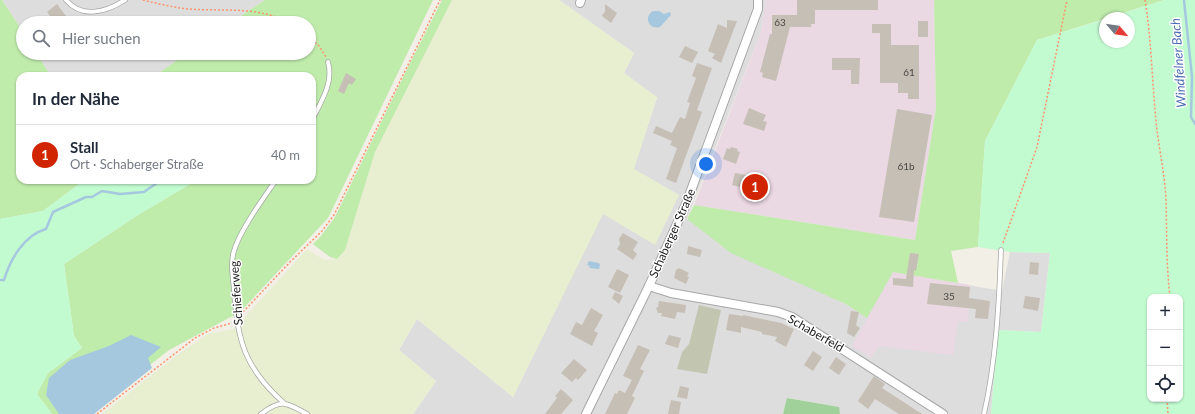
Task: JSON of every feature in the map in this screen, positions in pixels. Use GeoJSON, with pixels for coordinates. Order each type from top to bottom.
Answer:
{"type":"FeatureCollection","features":[{"type":"Feature","properties":{"kind":"street","name":"Schaberger Straße"},"geometry":{"type":"LineString","coordinates":[[586,414],[649,286],[686,204],[758,10],[758,0]]}},
{"type":"Feature","properties":{"kind":"street","name":"Schaberfeld"},"geometry":{"type":"LineString","coordinates":[[649,286],[671,294],[778,312],[792,317],[943,414]]}},
{"type":"Feature","properties":{"kind":"lane"},"geometry":{"type":"LineString","coordinates":[[66,0],[80,11],[92,12],[125,0]]}},
{"type":"Feature","properties":{"kind":"lane"},"geometry":{"type":"LineString","coordinates":[[316,111],[328,85],[330,73],[328,62]]}},
{"type":"Feature","properties":{"kind":"lane","name":"Schieferweg"},"geometry":{"type":"LineString","coordinates":[[274,184],[241,236],[234,252],[232,266],[236,322],[241,342],[254,370],[266,386],[284,403],[306,414]]}},
{"type":"Feature","properties":{"kind":"lane"},"geometry":{"type":"LineString","coordinates":[[984,414],[988,396],[996,327],[1001,250]]}},
{"type":"Feature","properties":{"kind":"lane"},"geometry":{"type":"LineString","coordinates":[[260,414],[278,404],[284,403]]}},
{"type":"Feature","properties":{"kind":"path"},"geometry":{"type":"LineString","coordinates":[[144,0],[180,8],[221,9],[276,16]]}},
{"type":"Feature","properties":{"kind":"path"},"geometry":{"type":"LineString","coordinates":[[97,414],[195,338],[214,328],[236,322],[256,298],[322,231],[334,215],[440,0]]}},
{"type":"Feature","properties":{"kind":"path"},"geometry":{"type":"LineString","coordinates":[[1001,250],[1037,147],[1067,0]]}},
{"type":"Feature","properties":{"kind":"path"},"geometry":{"type":"LineString","coordinates":[[1145,0],[1153,57],[1152,74],[1157,131],[1165,180],[1166,261],[1170,294]]}},
{"type":"Feature","properties":{"kind":"path"},"geometry":{"type":"LineString","coordinates":[[316,44],[322,50],[328,62]]}},
{"type":"Feature","properties":{"kind":"path"},"geometry":{"type":"LineString","coordinates":[[1167,402],[1168,414]]}},
{"type":"Feature","properties":{"kind":"shaded area"},"geometry":{"type":"Polygon","coordinates":[[[2,0],[265,0],[241,16],[16,16],[16,21],[2,0]]]}},
{"type":"Feature","properties":{"kind":"shaded area"},"geometry":{"type":"Polygon","coordinates":[[[452,0],[559,0],[634,53],[624,73],[657,97],[634,169],[679,195],[655,245],[603,214],[513,397],[417,319],[399,350],[436,381],[413,414],[102,414],[176,356],[208,334],[234,329],[307,249],[324,260],[337,259],[345,250],[375,152],[452,0]]]}},
{"type":"Feature","properties":{"kind":"shaded area"},"geometry":{"type":"Polygon","coordinates":[[[559,0],[766,0],[761,32],[687,219],[846,304],[867,317],[893,272],[1002,291],[1010,252],[1050,253],[1041,332],[998,330],[991,414],[840,414],[838,407],[788,398],[783,414],[413,414],[436,381],[399,350],[417,319],[513,397],[603,213],[679,195],[633,169],[657,98],[624,73],[634,53],[559,0]]]}},
{"type":"Feature","properties":{"kind":"shaded area"},"geometry":{"type":"Polygon","coordinates":[[[766,0],[934,0],[936,108],[915,240],[694,205],[761,32],[766,0]]]}},
{"type":"Feature","properties":{"kind":"shaded area"},"geometry":{"type":"Polygon","coordinates":[[[41,60],[177,60],[161,72],[48,72],[41,60]]]}},
{"type":"Feature","properties":{"kind":"shaded area"},"geometry":{"type":"Polygon","coordinates":[[[893,272],[970,285],[968,322],[958,321],[953,355],[879,346],[871,358],[852,346],[893,272]]]}},
{"type":"Feature","properties":{"kind":"shaded area"},"geometry":{"type":"Polygon","coordinates":[[[699,305],[721,310],[707,374],[677,369],[682,352],[689,344],[699,305]]]}},
{"type":"Feature","properties":{"kind":"green space"},"geometry":{"type":"Polygon","coordinates":[[[0,0],[2,0],[16,21],[16,60],[41,60],[48,72],[16,72],[16,184],[79,184],[43,211],[0,219],[0,0]]]}},
{"type":"Feature","properties":{"kind":"green space"},"geometry":{"type":"Polygon","coordinates":[[[265,0],[433,0],[328,218],[240,312],[169,350],[87,414],[52,414],[37,394],[48,373],[82,348],[74,336],[64,264],[138,215],[190,184],[316,184],[316,72],[161,72],[177,60],[316,60],[316,16],[241,16],[265,0]]]}},
{"type":"Feature","properties":{"kind":"green space"},"geometry":{"type":"Polygon","coordinates":[[[442,0],[452,0],[375,152],[345,250],[337,259],[330,257],[313,244],[335,217],[442,0]]]}},
{"type":"Feature","properties":{"kind":"green space"},"geometry":{"type":"Polygon","coordinates":[[[934,0],[1164,0],[1126,12],[1099,12],[1099,20],[1037,40],[985,141],[978,247],[951,251],[958,283],[893,272],[867,318],[846,304],[731,253],[687,219],[694,205],[915,240],[936,108],[934,0]]]}},
{"type":"Feature","properties":{"kind":"green space"},"geometry":{"type":"Polygon","coordinates":[[[1164,0],[1195,0],[1195,414],[991,414],[998,330],[1041,332],[1050,253],[1010,252],[978,247],[985,141],[1037,40],[1099,21],[1099,48],[1135,48],[1135,12],[1127,12],[1164,0]]]}},
{"type":"Feature","properties":{"kind":"green space"},"geometry":{"type":"Polygon","coordinates":[[[79,184],[190,184],[138,215],[64,264],[74,336],[82,348],[48,373],[37,394],[52,414],[0,414],[0,219],[43,211],[79,184]]]}},
{"type":"Feature","properties":{"kind":"green space"},"geometry":{"type":"Polygon","coordinates":[[[787,398],[839,407],[840,414],[783,414],[787,398]]]}},
{"type":"Feature","properties":{"kind":"water"},"geometry":{"type":"Polygon","coordinates":[[[653,11],[659,11],[664,14],[670,12],[671,15],[660,27],[653,27],[650,25],[648,16],[653,11]]]}},
{"type":"Feature","properties":{"kind":"water"},"geometry":{"type":"Polygon","coordinates":[[[589,261],[599,263],[599,269],[589,268],[590,266],[587,265],[589,261]]]}},
{"type":"Feature","properties":{"kind":"water"},"geometry":{"type":"Polygon","coordinates":[[[131,335],[161,347],[148,358],[152,368],[94,414],[59,414],[46,395],[49,378],[70,360],[109,346],[131,335]]]}},
{"type":"Feature","properties":{"kind":"building"},"geometry":{"type":"Polygon","coordinates":[[[797,0],[878,0],[878,10],[815,10],[815,24],[811,24],[811,27],[790,27],[776,81],[762,77],[763,73],[760,72],[770,34],[772,34],[772,15],[797,15],[797,0]]]}},
{"type":"Feature","properties":{"kind":"building"},"geometry":{"type":"Polygon","coordinates":[[[57,4],[66,16],[50,16],[47,12],[57,4]]]}},
{"type":"Feature","properties":{"kind":"building"},"geometry":{"type":"Polygon","coordinates":[[[605,4],[617,13],[611,23],[602,16],[605,11],[605,4]]]}},
{"type":"Feature","properties":{"kind":"building"},"geometry":{"type":"Polygon","coordinates":[[[727,20],[737,21],[721,63],[712,58],[715,54],[708,51],[718,24],[727,28],[727,20]]]}},
{"type":"Feature","properties":{"kind":"building"},"geometry":{"type":"Polygon","coordinates":[[[918,21],[928,21],[928,37],[918,37],[918,21]]]}},
{"type":"Feature","properties":{"kind":"building"},"geometry":{"type":"Polygon","coordinates":[[[872,24],[891,24],[891,45],[919,45],[919,99],[908,99],[908,93],[898,93],[898,83],[880,83],[880,33],[872,33],[872,24]]]}},
{"type":"Feature","properties":{"kind":"building"},"geometry":{"type":"Polygon","coordinates":[[[685,46],[698,52],[692,63],[679,57],[685,46]]]}},
{"type":"Feature","properties":{"kind":"building"},"geometry":{"type":"Polygon","coordinates":[[[832,58],[860,58],[859,84],[851,84],[851,70],[832,70],[832,58]]]}},
{"type":"Feature","properties":{"kind":"building"},"geometry":{"type":"Polygon","coordinates":[[[697,63],[712,68],[697,110],[702,112],[676,183],[666,179],[677,148],[670,145],[672,141],[653,133],[656,126],[672,133],[680,117],[685,119],[690,103],[687,102],[696,78],[692,76],[697,63]]]}},
{"type":"Feature","properties":{"kind":"building"},"geometry":{"type":"Polygon","coordinates":[[[346,73],[356,79],[352,85],[349,83],[344,94],[338,91],[346,73]]]}},
{"type":"Feature","properties":{"kind":"building"},"geometry":{"type":"Polygon","coordinates":[[[749,108],[766,115],[763,121],[767,122],[764,131],[743,124],[749,108]]]}},
{"type":"Feature","properties":{"kind":"building"},"geometry":{"type":"Polygon","coordinates":[[[897,109],[932,115],[914,222],[879,217],[897,109]]]}},
{"type":"Feature","properties":{"kind":"building"},"geometry":{"type":"Polygon","coordinates":[[[731,147],[738,149],[737,151],[740,152],[736,164],[723,159],[727,148],[730,149],[731,147]]]}},
{"type":"Feature","properties":{"kind":"building"},"geometry":{"type":"Polygon","coordinates":[[[735,173],[746,175],[746,180],[750,180],[748,189],[732,185],[735,173]]]}},
{"type":"Feature","properties":{"kind":"building"},"geometry":{"type":"Polygon","coordinates":[[[623,233],[638,242],[633,250],[637,254],[633,260],[617,249],[620,244],[619,239],[623,233]]]}},
{"type":"Feature","properties":{"kind":"building"},"geometry":{"type":"Polygon","coordinates":[[[688,246],[702,250],[700,257],[687,254],[688,246]]]}},
{"type":"Feature","properties":{"kind":"building"},"geometry":{"type":"Polygon","coordinates":[[[910,253],[919,254],[916,271],[914,270],[913,287],[893,285],[893,278],[906,279],[910,253]]]}},
{"type":"Feature","properties":{"kind":"building"},"geometry":{"type":"Polygon","coordinates":[[[1030,262],[1039,263],[1038,275],[1029,274],[1030,262]]]}},
{"type":"Feature","properties":{"kind":"building"},"geometry":{"type":"Polygon","coordinates":[[[679,268],[689,273],[686,284],[674,278],[676,270],[679,268]]]}},
{"type":"Feature","properties":{"kind":"building"},"geometry":{"type":"Polygon","coordinates":[[[617,269],[629,275],[620,293],[608,287],[617,269]]]}},
{"type":"Feature","properties":{"kind":"building"},"geometry":{"type":"Polygon","coordinates":[[[930,283],[970,287],[969,298],[990,301],[988,319],[975,318],[976,309],[927,304],[930,283]]]}},
{"type":"Feature","properties":{"kind":"building"},"geometry":{"type":"Polygon","coordinates":[[[615,292],[623,296],[619,304],[612,298],[615,292]]]}},
{"type":"Feature","properties":{"kind":"building"},"geometry":{"type":"Polygon","coordinates":[[[1025,296],[1040,298],[1038,311],[1023,308],[1025,296]]]}},
{"type":"Feature","properties":{"kind":"building"},"geometry":{"type":"Polygon","coordinates":[[[659,301],[686,305],[685,313],[677,312],[675,319],[661,316],[662,313],[658,313],[656,308],[658,307],[659,301]]]}},
{"type":"Feature","properties":{"kind":"building"},"geometry":{"type":"Polygon","coordinates":[[[591,308],[603,315],[594,331],[598,333],[592,346],[570,334],[576,322],[582,325],[591,308]]]}},
{"type":"Feature","properties":{"kind":"building"},"geometry":{"type":"Polygon","coordinates":[[[851,311],[859,312],[856,325],[860,328],[854,337],[847,333],[851,311]]]}},
{"type":"Feature","properties":{"kind":"building"},"geometry":{"type":"Polygon","coordinates":[[[729,314],[743,315],[781,323],[794,329],[786,347],[775,341],[777,337],[762,334],[762,332],[741,327],[741,333],[726,330],[729,314]]]}},
{"type":"Feature","properties":{"kind":"building"},"geometry":{"type":"Polygon","coordinates":[[[669,335],[681,338],[678,348],[665,344],[669,335]]]}},
{"type":"Feature","properties":{"kind":"building"},"geometry":{"type":"Polygon","coordinates":[[[638,345],[650,350],[640,369],[644,371],[632,396],[635,398],[627,414],[605,414],[615,393],[617,394],[619,390],[625,393],[632,380],[623,376],[638,345]]]}},
{"type":"Feature","properties":{"kind":"building"},"geometry":{"type":"Polygon","coordinates":[[[813,351],[822,357],[813,371],[804,365],[813,351]]]}},
{"type":"Feature","properties":{"kind":"building"},"geometry":{"type":"Polygon","coordinates":[[[836,357],[846,364],[839,375],[829,368],[836,357]]]}},
{"type":"Feature","properties":{"kind":"building"},"geometry":{"type":"Polygon","coordinates":[[[574,359],[587,370],[578,380],[576,378],[572,382],[561,373],[574,359]]]}},
{"type":"Feature","properties":{"kind":"building"},"geometry":{"type":"Polygon","coordinates":[[[874,376],[885,384],[882,388],[922,414],[899,414],[875,399],[868,409],[858,401],[874,376]]]}},
{"type":"Feature","properties":{"kind":"building"},"geometry":{"type":"Polygon","coordinates":[[[680,386],[689,388],[687,399],[677,397],[680,386]]]}},
{"type":"Feature","properties":{"kind":"building"},"geometry":{"type":"Polygon","coordinates":[[[561,389],[573,400],[561,414],[545,414],[557,398],[555,396],[561,389]]]}},
{"type":"Feature","properties":{"kind":"building"},"geometry":{"type":"Polygon","coordinates":[[[671,400],[681,402],[679,414],[668,414],[671,400]]]}},
{"type":"Feature","properties":{"kind":"waterway","name":"Windfelner Bach"},"geometry":{"type":"LineString","coordinates":[[1184,0],[1192,77],[1191,117],[1195,124]]}},
{"type":"Feature","properties":{"kind":"waterway"},"geometry":{"type":"LineString","coordinates":[[0,280],[4,280],[10,264],[25,242],[38,232],[46,229],[53,212],[86,197],[92,197],[102,191],[120,194],[144,192],[155,184]]}},
{"type":"Feature","properties":{"kind":"place","name":"Stall"},"geometry":{"type":"Point","coordinates":[755,187]}}]}
